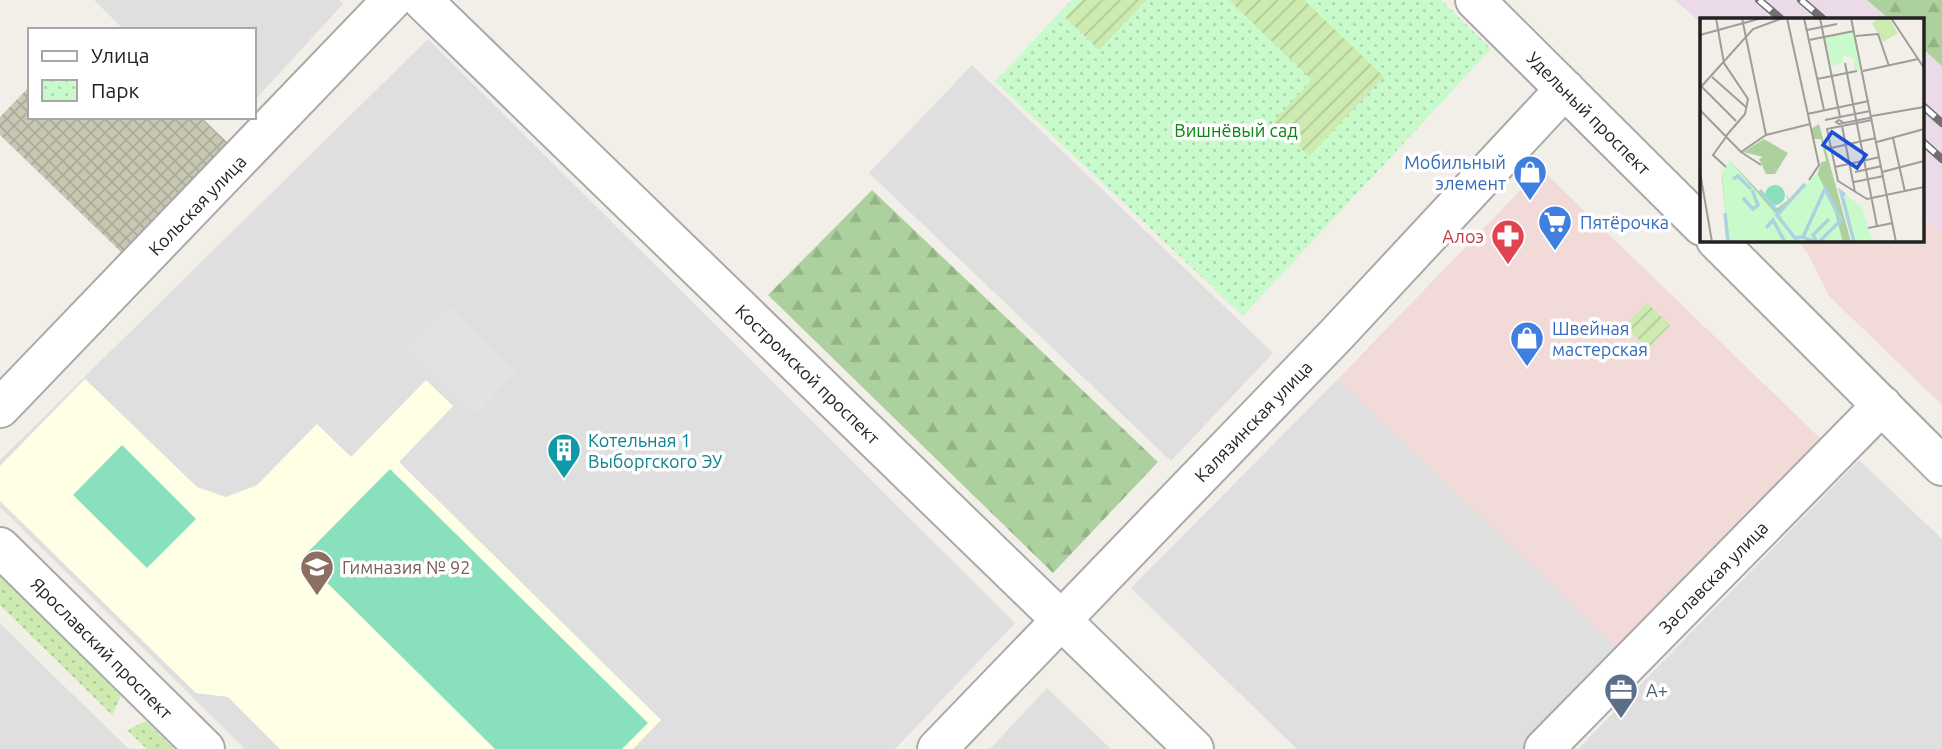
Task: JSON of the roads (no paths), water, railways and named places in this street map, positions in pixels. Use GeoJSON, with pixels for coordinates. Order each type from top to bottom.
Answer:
{"type":"FeatureCollection","features":[{"type":"Feature","properties":{"kind":"street","name":"Кольская улица"},"geometry":{"type":"LineString","coordinates":[[0,408],[392,0]]}},
{"type":"Feature","properties":{"kind":"street","name":"Костромской проспект"},"geometry":{"type":"LineString","coordinates":[[422,0],[1194,749]]}},
{"type":"Feature","properties":{"kind":"street","name":"Удельный проспект"},"geometry":{"type":"LineString","coordinates":[[1475,0],[1700,224]]}},
{"type":"Feature","properties":{"kind":"street","name":"Калязинская улица"},"geometry":{"type":"LineString","coordinates":[[937,749],[1336,335],[1565,89]]}},
{"type":"Feature","properties":{"kind":"street"},"geometry":{"type":"LineString","coordinates":[[1718,242],[1942,466]]}},
{"type":"Feature","properties":{"kind":"street","name":"Заславская улица"},"geometry":{"type":"LineString","coordinates":[[1545,749],[1882,405]]}},
{"type":"Feature","properties":{"kind":"street","name":"Ярославский проспект"},"geometry":{"type":"LineString","coordinates":[[0,547],[205,749]]}},
{"type":"Feature","properties":{"kind":"railway"},"geometry":{"type":"LineString","coordinates":[[1759,0],[1780,18]]}},
{"type":"Feature","properties":{"kind":"railway"},"geometry":{"type":"LineString","coordinates":[[1801,0],[1822,18]]}},
{"type":"Feature","properties":{"kind":"railway"},"geometry":{"type":"LineString","coordinates":[[1924,107],[1942,123]]}},
{"type":"Feature","properties":{"kind":"railway"},"geometry":{"type":"LineString","coordinates":[[1924,143],[1942,159]]}},
{"type":"Feature","properties":{"kind":"place","name":"Мобильный элемент"},"geometry":{"type":"Point","coordinates":[1530,202]}},
{"type":"Feature","properties":{"kind":"place","name":"Пятёрочка"},"geometry":{"type":"Point","coordinates":[1555,252]}},
{"type":"Feature","properties":{"kind":"place","name":"Алоэ"},"geometry":{"type":"Point","coordinates":[1508,266]}},
{"type":"Feature","properties":{"kind":"place","name":"Швейная мастерская"},"geometry":{"type":"Point","coordinates":[1527,368]}},
{"type":"Feature","properties":{"kind":"place","name":"Котельная 1 Выборгского ЭУ"},"geometry":{"type":"Point","coordinates":[564,480]}},
{"type":"Feature","properties":{"kind":"place","name":"Гимназия № 92"},"geometry":{"type":"Point","coordinates":[317,597]}},
{"type":"Feature","properties":{"kind":"place","name":"А+"},"geometry":{"type":"Point","coordinates":[1621,720]}},
{"type":"Feature","properties":{"kind":"park label","name":"Вишнёвый сад"},"geometry":{"type":"Point","coordinates":[1236,130]}}]}
